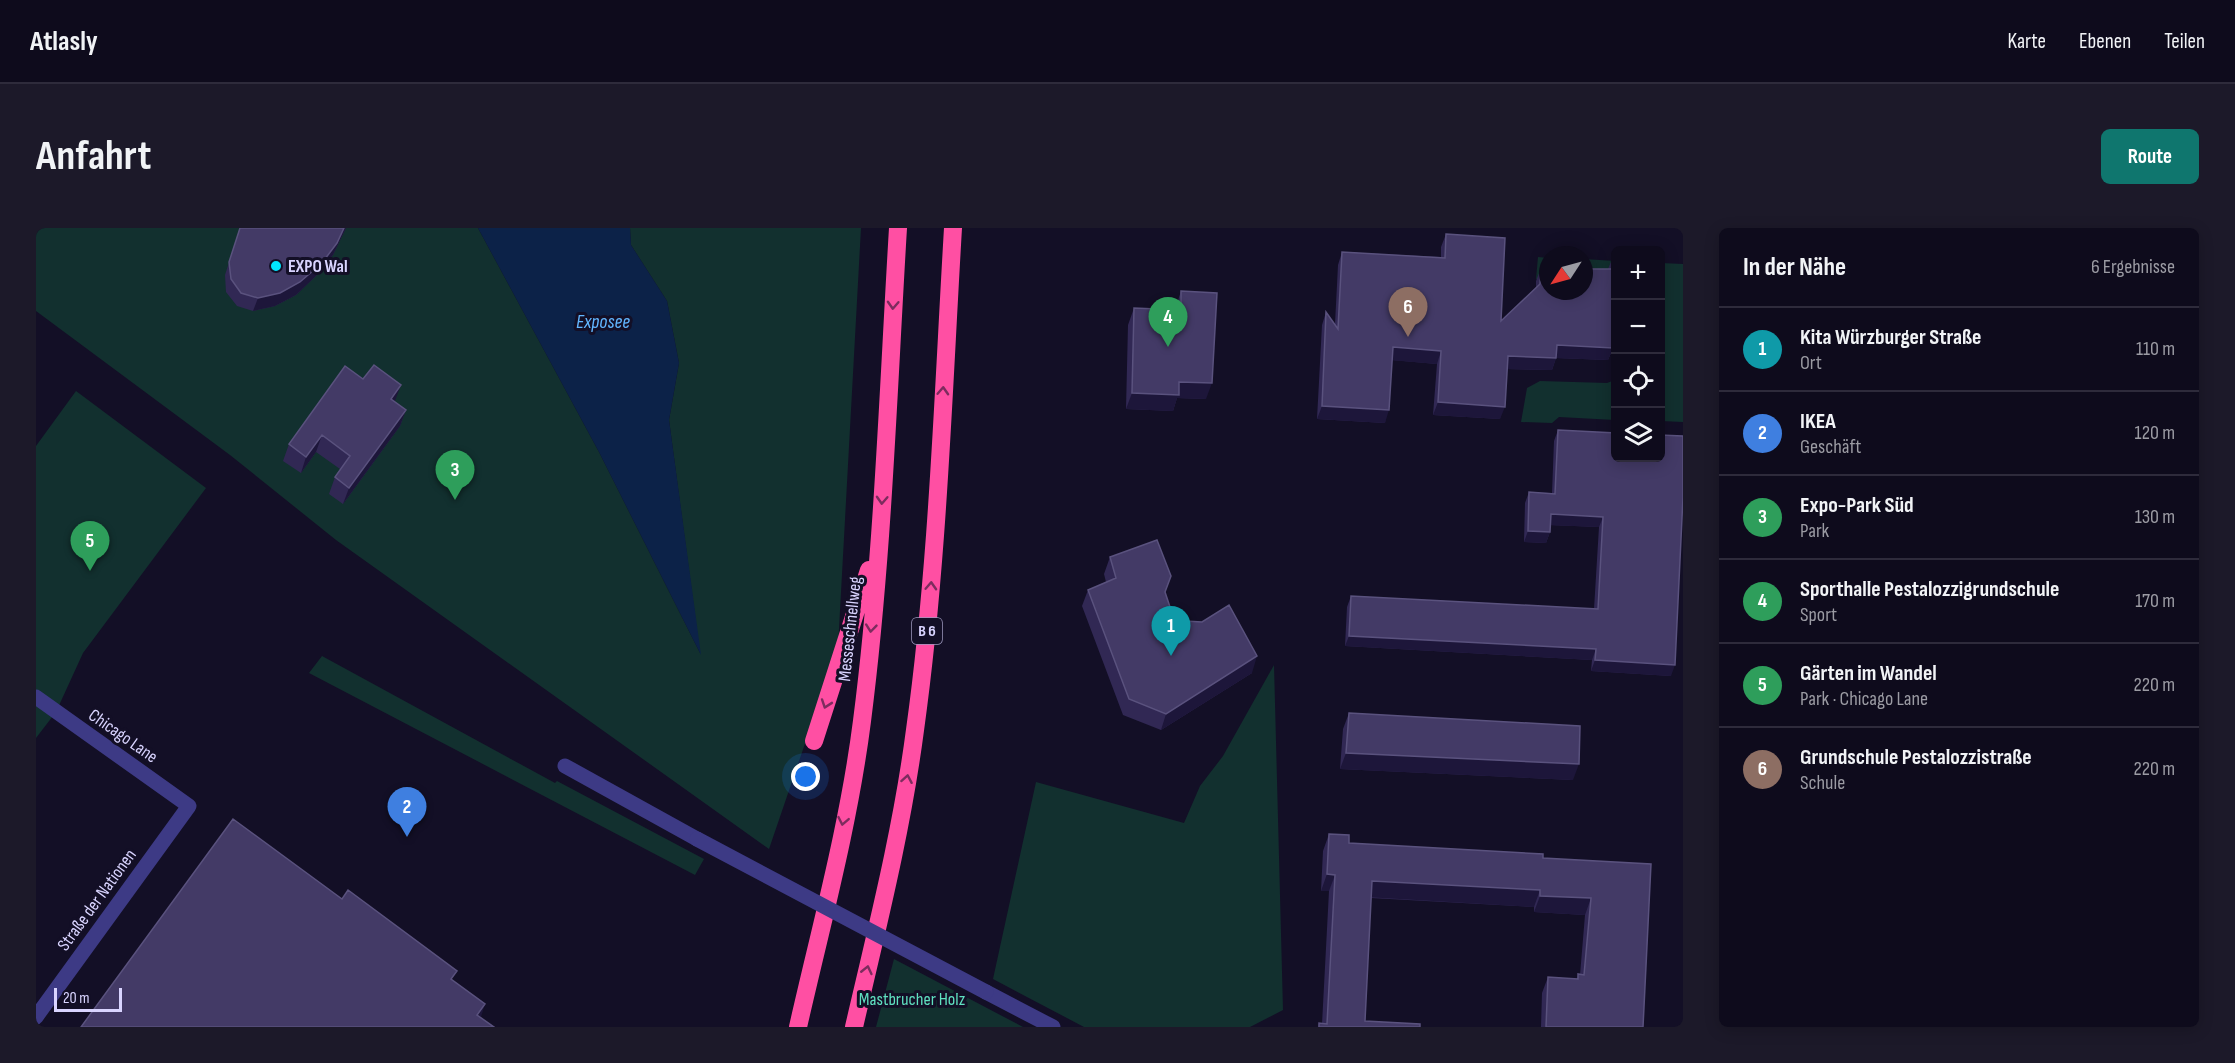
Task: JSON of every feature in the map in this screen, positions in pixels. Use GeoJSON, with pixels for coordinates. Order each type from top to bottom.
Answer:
{"type":"FeatureCollection","features":[{"type":"Feature","properties":{"kind":"highway","name":"Messeschnellweg"},"geometry":{"type":"LineString","coordinates":[[798,1027],[840,837],[862,722],[881,528],[898,228]]}},
{"type":"Feature","properties":{"kind":"highway","name":"B 6"},"geometry":{"type":"LineString","coordinates":[[854,1027],[895,851],[915,731],[930,605],[952,228]]}},
{"type":"Feature","properties":{"kind":"highway"},"geometry":{"type":"LineString","coordinates":[[814,741],[847,643],[881,528]]}},
{"type":"Feature","properties":{"kind":"street","name":"Chicago Lane"},"geometry":{"type":"LineString","coordinates":[[36,697],[189,806]]}},
{"type":"Feature","properties":{"kind":"street"},"geometry":{"type":"LineString","coordinates":[[565,766],[1053,1027]]}},
{"type":"Feature","properties":{"kind":"street","name":"Straße der Nationen"},"geometry":{"type":"LineString","coordinates":[[36,1017],[189,806]]}},
{"type":"Feature","properties":{"kind":"green space"},"geometry":{"type":"Polygon","coordinates":[[[36,228],[478,228],[599,452],[700,653],[669,420],[679,363],[667,301],[631,245],[630,228],[861,228],[838,647],[769,849],[336,540],[230,455],[36,311],[36,228]]]}},
{"type":"Feature","properties":{"kind":"green space"},"geometry":{"type":"Polygon","coordinates":[[[1538,257],[1539,257],[1539,279],[1536,279],[1538,257]]]}},
{"type":"Feature","properties":{"kind":"green space"},"geometry":{"type":"Polygon","coordinates":[[[1593,260],[1611,261],[1611,271],[1593,278],[1593,260]]]}},
{"type":"Feature","properties":{"kind":"green space"},"geometry":{"type":"Polygon","coordinates":[[[1665,263],[1683,264],[1683,422],[1665,421],[1665,263]]]}},
{"type":"Feature","properties":{"kind":"green space"},"geometry":{"type":"Polygon","coordinates":[[[1540,381],[1611,382],[1611,420],[1559,417],[1552,423],[1521,422],[1527,388],[1540,381]]]}},
{"type":"Feature","properties":{"kind":"green space"},"geometry":{"type":"Polygon","coordinates":[[[76,391],[206,488],[83,653],[56,712],[36,738],[36,446],[76,391]]]}},
{"type":"Feature","properties":{"kind":"green space"},"geometry":{"type":"Polygon","coordinates":[[[322,656],[555,783],[557,781],[704,859],[695,875],[309,673],[322,656]]]}},
{"type":"Feature","properties":{"kind":"green space"},"geometry":{"type":"Polygon","coordinates":[[[1274,665],[1283,1010],[1250,1027],[1084,1027],[993,979],[1036,782],[1184,823],[1200,786],[1223,756],[1274,665]]]}},
{"type":"Feature","properties":{"kind":"green space","name":"Mastbrucher Holz"},"geometry":{"type":"Polygon","coordinates":[[[894,959],[1023,1027],[876,1027],[894,959]]]}},
{"type":"Feature","properties":{"kind":"water","name":"Exposee"},"geometry":{"type":"Polygon","coordinates":[[[478,228],[630,228],[631,245],[667,301],[679,363],[669,420],[701,655],[599,452],[478,228]]]}},
{"type":"Feature","properties":{"kind":"building","name":"EXPO Wal"},"geometry":{"type":"Polygon","coordinates":[[[240,228],[344,228],[337,243],[322,263],[300,282],[280,293],[258,298],[241,293],[231,279],[229,262],[240,228]]]}},
{"type":"Feature","properties":{"kind":"building"},"geometry":{"type":"Polygon","coordinates":[[[1446,234],[1505,238],[1501,321],[1539,285],[1539,300],[1593,300],[1593,269],[1611,269],[1611,348],[1557,345],[1556,358],[1508,356],[1505,407],[1438,402],[1441,351],[1393,347],[1389,410],[1322,406],[1326,312],[1338,329],[1342,252],[1445,258],[1446,234]]]}},
{"type":"Feature","properties":{"kind":"building"},"geometry":{"type":"Polygon","coordinates":[[[1181,291],[1217,293],[1212,383],[1179,382],[1179,395],[1132,393],[1134,308],[1181,310],[1181,291]]]}},
{"type":"Feature","properties":{"kind":"building"},"geometry":{"type":"Polygon","coordinates":[[[374,365],[401,385],[391,399],[406,410],[349,488],[335,477],[350,456],[322,435],[306,457],[289,444],[345,366],[363,379],[374,365]]]}},
{"type":"Feature","properties":{"kind":"building"},"geometry":{"type":"Polygon","coordinates":[[[1558,430],[1611,433],[1611,462],[1665,462],[1665,435],[1683,436],[1683,497],[1675,665],[1595,660],[1596,649],[1349,636],[1351,596],[1598,609],[1603,517],[1551,514],[1550,532],[1528,531],[1529,492],[1555,494],[1558,430]]]}},
{"type":"Feature","properties":{"kind":"building"},"geometry":{"type":"Polygon","coordinates":[[[1157,540],[1171,576],[1165,592],[1171,610],[1185,621],[1202,622],[1229,605],[1257,656],[1166,714],[1129,699],[1088,590],[1116,578],[1110,557],[1157,540]]]}},
{"type":"Feature","properties":{"kind":"building"},"geometry":{"type":"Polygon","coordinates":[[[1349,713],[1580,726],[1579,764],[1346,753],[1349,713]]]}},
{"type":"Feature","properties":{"kind":"building"},"geometry":{"type":"Polygon","coordinates":[[[233,819],[342,899],[348,890],[457,971],[451,979],[485,1004],[477,1015],[494,1027],[81,1027],[233,819]]]}},
{"type":"Feature","properties":{"kind":"building"},"geometry":{"type":"Polygon","coordinates":[[[1329,834],[1349,835],[1349,843],[1543,854],[1543,858],[1651,864],[1643,1027],[1546,1027],[1548,977],[1578,979],[1578,974],[1584,975],[1591,898],[1540,896],[1540,890],[1372,881],[1365,1021],[1420,1024],[1420,1027],[1319,1027],[1319,1023],[1327,1024],[1335,875],[1327,874],[1329,834]]]}},
{"type":"Feature","properties":{"kind":"place","name":"EXPO Wal"},"geometry":{"type":"Point","coordinates":[276,266]}},
{"type":"Feature","properties":{"kind":"place","name":"Grundschule Pestalozzistraße"},"geometry":{"type":"Point","coordinates":[1408,337]}},
{"type":"Feature","properties":{"kind":"place","name":"Sporthalle Pestalozzigrundschule"},"geometry":{"type":"Point","coordinates":[1168,347]}},
{"type":"Feature","properties":{"kind":"place","name":"Expo-Park Süd"},"geometry":{"type":"Point","coordinates":[455,500]}},
{"type":"Feature","properties":{"kind":"place","name":"Gärten im Wandel"},"geometry":{"type":"Point","coordinates":[90,571]}},
{"type":"Feature","properties":{"kind":"place","name":"Kita Würzburger Straße"},"geometry":{"type":"Point","coordinates":[1171,656]}},
{"type":"Feature","properties":{"kind":"place","name":"IKEA"},"geometry":{"type":"Point","coordinates":[407,837]}}]}
